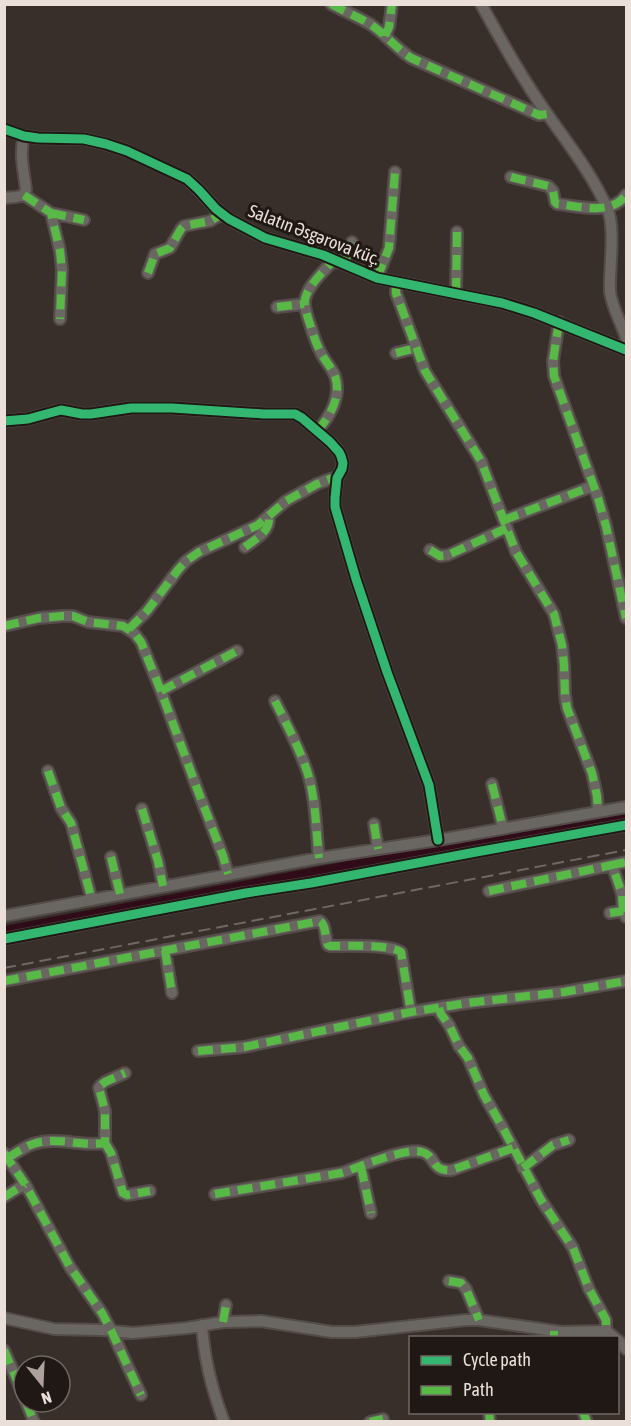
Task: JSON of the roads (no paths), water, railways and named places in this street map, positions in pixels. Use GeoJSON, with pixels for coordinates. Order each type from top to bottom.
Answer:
{"type":"FeatureCollection","features":[{"type":"Feature","properties":{"kind":"street"},"geometry":{"type":"LineString","coordinates":[[331,4],[369,24],[411,58],[539,115],[547,114]]}},
{"type":"Feature","properties":{"kind":"street"},"geometry":{"type":"LineString","coordinates":[[385,36],[389,27],[392,4]]}},
{"type":"Feature","properties":{"kind":"street"},"geometry":{"type":"LineString","coordinates":[[481,4],[547,114],[579,158],[607,208],[611,222],[611,297],[626,336]]}},
{"type":"Feature","properties":{"kind":"street","name":"Salatın Əsgərova küç."},"geometry":{"type":"LineString","coordinates":[[4,129],[24,136],[84,140],[127,151],[187,180],[222,214],[236,224],[265,238],[339,262],[376,278],[502,303],[559,322],[626,349]]}},
{"type":"Feature","properties":{"kind":"street"},"geometry":{"type":"LineString","coordinates":[[24,136],[21,150],[26,190],[24,195]]}},
{"type":"Feature","properties":{"kind":"street"},"geometry":{"type":"LineString","coordinates":[[376,278],[389,248],[395,172]]}},
{"type":"Feature","properties":{"kind":"street"},"geometry":{"type":"LineString","coordinates":[[511,177],[548,186],[553,191],[557,204],[607,208],[625,200]]}},
{"type":"Feature","properties":{"kind":"street"},"geometry":{"type":"LineString","coordinates":[[4,198],[24,195],[51,213],[84,220]]}},
{"type":"Feature","properties":{"kind":"street"},"geometry":{"type":"LineString","coordinates":[[51,213],[60,250],[62,270],[60,319]]}},
{"type":"Feature","properties":{"kind":"street"},"geometry":{"type":"LineString","coordinates":[[148,273],[155,254],[170,248],[184,226],[210,221],[222,214]]}},
{"type":"Feature","properties":{"kind":"street"},"geometry":{"type":"LineString","coordinates":[[456,293],[457,232]]}},
{"type":"Feature","properties":{"kind":"street"},"geometry":{"type":"LineString","coordinates":[[317,431],[333,407],[337,383],[315,342],[304,304],[305,297],[309,290],[339,262],[352,242]]}},
{"type":"Feature","properties":{"kind":"street"},"geometry":{"type":"LineString","coordinates":[[396,282],[396,293],[429,380],[481,461],[522,562],[554,614],[562,645],[567,708],[592,773],[598,812]]}},
{"type":"Feature","properties":{"kind":"street"},"geometry":{"type":"LineString","coordinates":[[278,307],[304,304]]}},
{"type":"Feature","properties":{"kind":"street"},"geometry":{"type":"LineString","coordinates":[[559,322],[553,361],[554,376],[606,526],[627,618]]}},
{"type":"Feature","properties":{"kind":"street"},"geometry":{"type":"LineString","coordinates":[[396,353],[416,348]]}},
{"type":"Feature","properties":{"kind":"street"},"geometry":{"type":"LineString","coordinates":[[4,421],[28,419],[61,410],[91,414],[131,408],[295,414],[339,452],[343,463],[337,478],[335,507],[387,672],[429,785],[438,840]]}},
{"type":"Feature","properties":{"kind":"street"},"geometry":{"type":"LineString","coordinates":[[129,629],[147,611],[186,561],[199,552],[258,525],[296,495],[317,484],[337,478]]}},
{"type":"Feature","properties":{"kind":"street"},"geometry":{"type":"LineString","coordinates":[[430,550],[440,556],[448,555],[505,524],[593,486]]}},
{"type":"Feature","properties":{"kind":"street"},"geometry":{"type":"LineString","coordinates":[[245,547],[263,533],[270,523],[269,515]]}},
{"type":"Feature","properties":{"kind":"street"},"geometry":{"type":"LineString","coordinates":[[4,626],[39,618],[73,616],[88,622],[129,629],[134,633],[141,642],[161,691],[228,874]]}},
{"type":"Feature","properties":{"kind":"street"},"geometry":{"type":"LineString","coordinates":[[161,691],[237,651]]}},
{"type":"Feature","properties":{"kind":"street"},"geometry":{"type":"LineString","coordinates":[[275,701],[303,758],[309,776],[319,858]]}},
{"type":"Feature","properties":{"kind":"street"},"geometry":{"type":"LineString","coordinates":[[48,771],[61,808],[71,823],[92,900]]}},
{"type":"Feature","properties":{"kind":"street"},"geometry":{"type":"LineString","coordinates":[[492,784],[503,828]]}},
{"type":"Feature","properties":{"kind":"street"},"geometry":{"type":"LineString","coordinates":[[4,916],[319,858],[627,807]]}},
{"type":"Feature","properties":{"kind":"street"},"geometry":{"type":"LineString","coordinates":[[142,809],[163,886]]}},
{"type":"Feature","properties":{"kind":"street"},"geometry":{"type":"LineString","coordinates":[[374,825],[378,849]]}},
{"type":"Feature","properties":{"kind":"street"},"geometry":{"type":"LineString","coordinates":[[4,939],[627,825]]}},
{"type":"Feature","properties":{"kind":"street"},"geometry":{"type":"LineString","coordinates":[[111,857],[120,894]]}},
{"type":"Feature","properties":{"kind":"street"},"geometry":{"type":"LineString","coordinates":[[489,891],[627,862]]}},
{"type":"Feature","properties":{"kind":"street"},"geometry":{"type":"LineString","coordinates":[[610,913],[625,914],[622,894],[612,865]]}},
{"type":"Feature","properties":{"kind":"street"},"geometry":{"type":"LineString","coordinates":[[4,981],[320,921],[323,923],[326,941],[330,946],[397,949],[401,952],[411,1012]]}},
{"type":"Feature","properties":{"kind":"street"},"geometry":{"type":"LineString","coordinates":[[165,950],[172,993]]}},
{"type":"Feature","properties":{"kind":"street"},"geometry":{"type":"LineString","coordinates":[[198,1051],[254,1045],[411,1012],[627,981]]}},
{"type":"Feature","properties":{"kind":"street"},"geometry":{"type":"LineString","coordinates":[[439,1008],[468,1058],[484,1095],[546,1210],[573,1248],[613,1336]]}},
{"type":"Feature","properties":{"kind":"street"},"geometry":{"type":"LineString","coordinates":[[125,1073],[101,1084],[99,1088],[105,1111],[105,1143],[111,1153],[123,1193],[127,1196],[150,1191]]}},
{"type":"Feature","properties":{"kind":"street"},"geometry":{"type":"LineString","coordinates":[[524,1167],[553,1145],[569,1140]]}},
{"type":"Feature","properties":{"kind":"street"},"geometry":{"type":"LineString","coordinates":[[105,1143],[94,1145],[40,1142],[6,1155],[25,1184],[70,1267],[102,1313],[141,1395]]}},
{"type":"Feature","properties":{"kind":"street"},"geometry":{"type":"LineString","coordinates":[[214,1194],[341,1173],[376,1160],[413,1151],[426,1154],[438,1168],[452,1170],[513,1148]]}},
{"type":"Feature","properties":{"kind":"street"},"geometry":{"type":"LineString","coordinates":[[361,1167],[370,1213]]}},
{"type":"Feature","properties":{"kind":"street"},"geometry":{"type":"LineString","coordinates":[[4,1197],[25,1184]]}},
{"type":"Feature","properties":{"kind":"street"},"geometry":{"type":"LineString","coordinates":[[449,1281],[461,1283],[466,1289],[479,1320]]}},
{"type":"Feature","properties":{"kind":"street"},"geometry":{"type":"LineString","coordinates":[[223,1322],[226,1305]]}},
{"type":"Feature","properties":{"kind":"street"},"geometry":{"type":"LineString","coordinates":[[4,1318],[63,1330],[141,1332],[223,1322],[261,1321],[332,1332],[355,1332],[479,1320],[511,1323],[553,1336],[600,1331],[613,1336]]}},
{"type":"Feature","properties":{"kind":"street"},"geometry":{"type":"LineString","coordinates":[[202,1325],[207,1367],[224,1422]]}},
{"type":"Feature","properties":{"kind":"street"},"geometry":{"type":"LineString","coordinates":[[4,1350],[12,1369]]}},
{"type":"Feature","properties":{"kind":"street"},"geometry":{"type":"LineString","coordinates":[[370,1422],[383,1419]]}},
{"type":"Feature","properties":{"kind":"waterway"},"geometry":{"type":"LineString","coordinates":[[4,930],[375,860],[626,817]]}},
{"type":"Feature","properties":{"kind":"railway"},"geometry":{"type":"LineString","coordinates":[[4,968],[626,850]]}}]}
